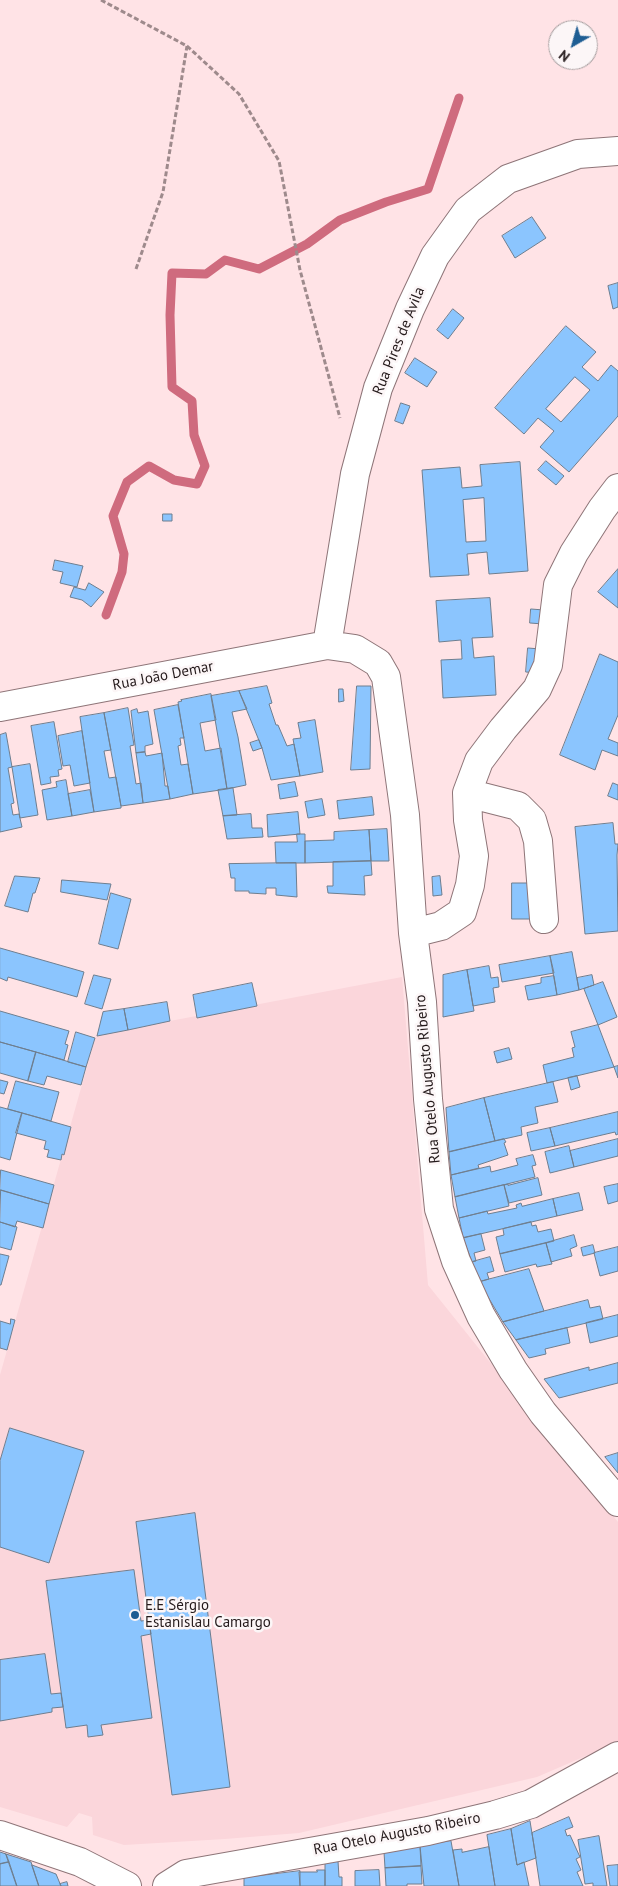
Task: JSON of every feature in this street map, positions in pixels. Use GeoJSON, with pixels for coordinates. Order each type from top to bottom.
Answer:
{"type":"FeatureCollection","features":[{"type":"Feature","properties":{"kind":"street","name":"Rua Pires de Avila"},"geometry":{"type":"LineString","coordinates":[[327,645],[355,474],[378,388],[410,309],[435,256],[468,210],[508,179],[578,154],[618,151]]}},
{"type":"Feature","properties":{"kind":"street"},"geometry":{"type":"LineString","coordinates":[[413,933],[441,926],[462,912],[470,884],[474,856],[468,820],[467,793],[479,761],[503,728],[537,688],[548,665],[558,585],[574,552],[618,488]]}},
{"type":"Feature","properties":{"kind":"street","name":"Rua João Demar"},"geometry":{"type":"LineString","coordinates":[[0,707],[327,645]]}},
{"type":"Feature","properties":{"kind":"street","name":"Rua Otelo Augusto Ribeiro"},"geometry":{"type":"LineString","coordinates":[[327,645],[356,649],[378,662],[386,677],[405,815],[413,933],[422,1002],[428,1099],[439,1209],[456,1261],[481,1316],[513,1370],[542,1413],[618,1502]]}},
{"type":"Feature","properties":{"kind":"street"},"geometry":{"type":"LineString","coordinates":[[467,793],[518,806],[532,820],[538,841],[544,919]]}},
{"type":"Feature","properties":{"kind":"street","name":"Rua Otelo Augusto Ribeiro"},"geometry":{"type":"LineString","coordinates":[[167,1886],[186,1874],[428,1830],[495,1815],[530,1804],[618,1756]]}},
{"type":"Feature","properties":{"kind":"street"},"geometry":{"type":"LineString","coordinates":[[0,1835],[80,1862],[127,1886]]}},
{"type":"Feature","properties":{"kind":"path"},"geometry":{"type":"LineString","coordinates":[[101,0],[187,46],[239,94],[278,161],[300,270],[340,418]]}},
{"type":"Feature","properties":{"kind":"path"},"geometry":{"type":"LineString","coordinates":[[136,270],[163,192],[187,46]]}},
{"type":"Feature","properties":{"kind":"shaded area"},"geometry":{"type":"Polygon","coordinates":[[[402,977],[428,1285],[618,1522],[618,1742],[537,1777],[299,1833],[124,1845],[93,1835],[92,1817],[79,1813],[67,1827],[0,1807],[0,1375],[96,1035],[402,977]]]}},
{"type":"Feature","properties":{"kind":"building"},"geometry":{"type":"Polygon","coordinates":[[[532,217],[546,238],[515,258],[502,236],[532,217]]]}},
{"type":"Feature","properties":{"kind":"building"},"geometry":{"type":"Polygon","coordinates":[[[618,283],[618,307],[613,309],[608,286],[618,283]]]}},
{"type":"Feature","properties":{"kind":"building"},"geometry":{"type":"Polygon","coordinates":[[[453,309],[464,318],[448,339],[437,330],[453,309]]]}},
{"type":"Feature","properties":{"kind":"building"},"geometry":{"type":"Polygon","coordinates":[[[566,326],[596,352],[582,367],[598,381],[611,365],[618,371],[618,416],[569,472],[540,447],[554,431],[538,418],[524,434],[495,408],[566,326]],[[575,377],[546,409],[561,422],[590,390],[575,377]]]}},
{"type":"Feature","properties":{"kind":"building"},"geometry":{"type":"Polygon","coordinates":[[[415,358],[437,372],[427,387],[405,373],[415,358]]]}},
{"type":"Feature","properties":{"kind":"building"},"geometry":{"type":"Polygon","coordinates":[[[401,403],[410,406],[403,424],[395,421],[401,403]]]}},
{"type":"Feature","properties":{"kind":"building"},"geometry":{"type":"Polygon","coordinates":[[[546,461],[564,476],[556,485],[538,470],[546,461]]]}},
{"type":"Feature","properties":{"kind":"building"},"geometry":{"type":"Polygon","coordinates":[[[520,462],[528,571],[489,574],[487,552],[467,554],[469,575],[430,577],[422,470],[460,467],[462,488],[482,486],[480,465],[520,462]],[[484,498],[463,500],[466,542],[486,541],[484,498]]]}},
{"type":"Feature","properties":{"kind":"building"},"geometry":{"type":"Polygon","coordinates":[[[163,514],[172,514],[172,521],[163,521],[163,514]]]}},
{"type":"Feature","properties":{"kind":"building"},"geometry":{"type":"Polygon","coordinates":[[[55,560],[83,566],[77,587],[60,583],[63,572],[53,570],[55,560]]]}},
{"type":"Feature","properties":{"kind":"building"},"geometry":{"type":"Polygon","coordinates":[[[618,569],[618,608],[598,592],[618,569]]]}},
{"type":"Feature","properties":{"kind":"building"},"geometry":{"type":"Polygon","coordinates":[[[89,583],[104,592],[91,607],[82,600],[70,597],[74,587],[85,590],[89,583]]]}},
{"type":"Feature","properties":{"kind":"building"},"geometry":{"type":"Polygon","coordinates":[[[490,598],[493,637],[472,638],[474,658],[494,656],[496,695],[443,698],[441,660],[462,659],[461,640],[439,642],[436,601],[490,598]]]}},
{"type":"Feature","properties":{"kind":"building"},"geometry":{"type":"Polygon","coordinates":[[[531,609],[544,610],[543,624],[530,623],[531,609]]]}},
{"type":"Feature","properties":{"kind":"building"},"geometry":{"type":"Polygon","coordinates":[[[528,648],[540,649],[538,673],[526,672],[528,648]]]}},
{"type":"Feature","properties":{"kind":"building"},"geometry":{"type":"Polygon","coordinates":[[[600,654],[618,662],[618,715],[608,739],[618,743],[618,756],[602,750],[595,770],[560,755],[600,654]]]}},
{"type":"Feature","properties":{"kind":"building"},"geometry":{"type":"Polygon","coordinates":[[[267,686],[272,703],[269,704],[276,725],[278,725],[287,746],[294,744],[300,776],[271,780],[262,748],[239,691],[267,686]]]}},
{"type":"Feature","properties":{"kind":"building"},"geometry":{"type":"Polygon","coordinates":[[[357,686],[371,686],[370,769],[351,770],[357,686]]]}},
{"type":"Feature","properties":{"kind":"building"},"geometry":{"type":"Polygon","coordinates":[[[339,689],[343,689],[344,701],[339,702],[339,689]]]}},
{"type":"Feature","properties":{"kind":"building"},"geometry":{"type":"Polygon","coordinates":[[[239,691],[247,709],[232,712],[246,785],[227,789],[211,696],[239,691]]]}},
{"type":"Feature","properties":{"kind":"building"},"geometry":{"type":"Polygon","coordinates":[[[211,694],[216,720],[200,723],[205,751],[221,748],[227,789],[193,794],[178,702],[211,694]]]}},
{"type":"Feature","properties":{"kind":"building"},"geometry":{"type":"Polygon","coordinates":[[[178,705],[184,738],[180,738],[181,745],[178,746],[181,765],[188,764],[193,794],[170,799],[154,710],[178,705]]]}},
{"type":"Feature","properties":{"kind":"building"},"geometry":{"type":"Polygon","coordinates":[[[128,708],[134,745],[130,746],[136,784],[141,783],[143,803],[121,806],[104,713],[128,708]]]}},
{"type":"Feature","properties":{"kind":"building"},"geometry":{"type":"Polygon","coordinates":[[[137,709],[138,713],[148,711],[153,744],[145,746],[145,752],[136,753],[131,711],[137,709]]]}},
{"type":"Feature","properties":{"kind":"building"},"geometry":{"type":"Polygon","coordinates":[[[104,713],[111,750],[104,751],[109,778],[116,777],[121,808],[94,812],[80,717],[104,713]]]}},
{"type":"Feature","properties":{"kind":"building"},"geometry":{"type":"Polygon","coordinates":[[[315,720],[323,772],[300,776],[293,739],[301,738],[298,723],[315,720]]]}},
{"type":"Feature","properties":{"kind":"building"},"geometry":{"type":"Polygon","coordinates":[[[54,722],[62,769],[58,770],[59,776],[50,777],[51,783],[41,785],[31,726],[54,722]]]}},
{"type":"Feature","properties":{"kind":"building"},"geometry":{"type":"Polygon","coordinates":[[[82,731],[90,783],[74,786],[70,765],[63,766],[58,736],[82,731]]]}},
{"type":"Feature","properties":{"kind":"building"},"geometry":{"type":"Polygon","coordinates":[[[6,733],[12,767],[8,768],[14,803],[11,804],[13,815],[19,814],[22,827],[0,832],[0,735],[6,733]]]}},
{"type":"Feature","properties":{"kind":"building"},"geometry":{"type":"Polygon","coordinates":[[[259,740],[262,748],[253,751],[250,743],[259,740]]]}},
{"type":"Feature","properties":{"kind":"building"},"geometry":{"type":"Polygon","coordinates":[[[145,752],[146,756],[162,753],[165,786],[168,786],[170,799],[143,803],[136,753],[145,752]]]}},
{"type":"Feature","properties":{"kind":"building"},"geometry":{"type":"Polygon","coordinates":[[[30,764],[38,815],[20,818],[12,767],[30,764]]]}},
{"type":"Feature","properties":{"kind":"building"},"geometry":{"type":"Polygon","coordinates":[[[66,780],[72,816],[47,820],[42,790],[57,787],[56,782],[66,780]]]}},
{"type":"Feature","properties":{"kind":"building"},"geometry":{"type":"Polygon","coordinates":[[[295,782],[298,796],[280,799],[278,785],[295,782]]]}},
{"type":"Feature","properties":{"kind":"building"},"geometry":{"type":"Polygon","coordinates":[[[613,783],[618,785],[618,800],[608,796],[613,783]]]}},
{"type":"Feature","properties":{"kind":"building"},"geometry":{"type":"Polygon","coordinates":[[[233,788],[237,815],[223,816],[218,790],[233,788]]]}},
{"type":"Feature","properties":{"kind":"building"},"geometry":{"type":"Polygon","coordinates":[[[90,790],[94,812],[72,816],[68,794],[90,790]]]}},
{"type":"Feature","properties":{"kind":"building"},"geometry":{"type":"Polygon","coordinates":[[[372,797],[374,815],[339,819],[337,801],[372,797]]]}},
{"type":"Feature","properties":{"kind":"building"},"geometry":{"type":"Polygon","coordinates":[[[322,799],[325,815],[308,818],[305,802],[322,799]]]}},
{"type":"Feature","properties":{"kind":"building"},"geometry":{"type":"Polygon","coordinates":[[[298,812],[300,834],[268,837],[267,815],[298,812]]]}},
{"type":"Feature","properties":{"kind":"building"},"geometry":{"type":"Polygon","coordinates":[[[251,814],[252,828],[262,828],[263,837],[227,839],[223,816],[251,814]]]}},
{"type":"Feature","properties":{"kind":"building"},"geometry":{"type":"Polygon","coordinates":[[[613,823],[615,844],[618,844],[618,931],[585,934],[575,827],[613,823]]]}},
{"type":"Feature","properties":{"kind":"building"},"geometry":{"type":"Polygon","coordinates":[[[387,829],[389,861],[371,861],[369,830],[387,829]]]}},
{"type":"Feature","properties":{"kind":"building"},"geometry":{"type":"Polygon","coordinates":[[[369,830],[371,861],[305,863],[305,841],[334,840],[334,832],[369,830]]]}},
{"type":"Feature","properties":{"kind":"building"},"geometry":{"type":"Polygon","coordinates":[[[297,834],[305,834],[305,863],[276,863],[275,842],[297,842],[297,834]]]}},
{"type":"Feature","properties":{"kind":"building"},"geometry":{"type":"Polygon","coordinates":[[[371,861],[372,875],[364,876],[365,895],[328,893],[327,886],[333,886],[333,862],[371,861]]]}},
{"type":"Feature","properties":{"kind":"building"},"geometry":{"type":"Polygon","coordinates":[[[296,863],[297,897],[276,895],[276,888],[266,888],[266,894],[235,891],[235,878],[231,878],[229,864],[296,863]]]}},
{"type":"Feature","properties":{"kind":"building"},"geometry":{"type":"Polygon","coordinates":[[[15,876],[40,878],[35,893],[33,893],[28,912],[5,906],[15,876]]]}},
{"type":"Feature","properties":{"kind":"building"},"geometry":{"type":"Polygon","coordinates":[[[440,876],[442,895],[433,896],[432,877],[440,876]]]}},
{"type":"Feature","properties":{"kind":"building"},"geometry":{"type":"Polygon","coordinates":[[[62,880],[111,884],[107,900],[61,892],[62,880]]]}},
{"type":"Feature","properties":{"kind":"building"},"geometry":{"type":"Polygon","coordinates":[[[512,883],[536,883],[536,919],[512,919],[512,883]]]}},
{"type":"Feature","properties":{"kind":"building"},"geometry":{"type":"Polygon","coordinates":[[[111,893],[131,899],[118,949],[99,944],[111,893]]]}},
{"type":"Feature","properties":{"kind":"building"},"geometry":{"type":"Polygon","coordinates":[[[0,948],[84,972],[77,997],[8,977],[7,981],[0,978],[0,948]]]}},
{"type":"Feature","properties":{"kind":"building"},"geometry":{"type":"Polygon","coordinates":[[[572,952],[579,990],[557,995],[550,956],[572,952]]]}},
{"type":"Feature","properties":{"kind":"building"},"geometry":{"type":"Polygon","coordinates":[[[550,956],[554,973],[502,982],[499,965],[550,956]]]}},
{"type":"Feature","properties":{"kind":"building"},"geometry":{"type":"Polygon","coordinates":[[[489,966],[491,978],[498,977],[499,987],[493,988],[495,1002],[473,1006],[467,970],[489,966]]]}},
{"type":"Feature","properties":{"kind":"building"},"geometry":{"type":"Polygon","coordinates":[[[467,970],[474,1011],[443,1017],[443,975],[467,970]]]}},
{"type":"Feature","properties":{"kind":"building"},"geometry":{"type":"Polygon","coordinates":[[[94,975],[111,979],[102,1009],[85,1004],[94,975]]]}},
{"type":"Feature","properties":{"kind":"building"},"geometry":{"type":"Polygon","coordinates":[[[592,975],[594,985],[579,990],[577,978],[592,975]]]}},
{"type":"Feature","properties":{"kind":"building"},"geometry":{"type":"Polygon","coordinates":[[[554,976],[557,995],[528,1000],[525,986],[541,983],[541,978],[554,976]]]}},
{"type":"Feature","properties":{"kind":"building"},"geometry":{"type":"Polygon","coordinates":[[[603,982],[617,1017],[598,1025],[584,989],[603,982]]]}},
{"type":"Feature","properties":{"kind":"building"},"geometry":{"type":"Polygon","coordinates":[[[252,983],[257,1006],[197,1018],[193,995],[252,983]]]}},
{"type":"Feature","properties":{"kind":"building"},"geometry":{"type":"Polygon","coordinates":[[[167,1002],[170,1021],[128,1030],[124,1009],[167,1002]]]}},
{"type":"Feature","properties":{"kind":"building"},"geometry":{"type":"Polygon","coordinates":[[[124,1009],[128,1030],[97,1036],[103,1012],[124,1009]]]}},
{"type":"Feature","properties":{"kind":"building"},"geometry":{"type":"Polygon","coordinates":[[[0,1011],[69,1031],[65,1044],[68,1045],[64,1060],[0,1042],[0,1011]]]}},
{"type":"Feature","properties":{"kind":"building"},"geometry":{"type":"Polygon","coordinates":[[[598,1025],[614,1067],[547,1083],[543,1065],[574,1057],[572,1048],[575,1047],[571,1032],[598,1025]]]}},
{"type":"Feature","properties":{"kind":"building"},"geometry":{"type":"Polygon","coordinates":[[[76,1032],[95,1038],[86,1067],[68,1062],[76,1032]]]}},
{"type":"Feature","properties":{"kind":"building"},"geometry":{"type":"Polygon","coordinates":[[[0,1042],[36,1052],[28,1081],[0,1073],[0,1042]]]}},
{"type":"Feature","properties":{"kind":"building"},"geometry":{"type":"Polygon","coordinates":[[[509,1048],[512,1059],[497,1063],[494,1052],[509,1048]]]}},
{"type":"Feature","properties":{"kind":"building"},"geometry":{"type":"Polygon","coordinates":[[[36,1052],[86,1067],[81,1085],[47,1076],[44,1085],[28,1081],[36,1052]]]}},
{"type":"Feature","properties":{"kind":"building"},"geometry":{"type":"Polygon","coordinates":[[[618,1066],[618,1078],[614,1067],[618,1066]]]}},
{"type":"Feature","properties":{"kind":"building"},"geometry":{"type":"Polygon","coordinates":[[[577,1076],[580,1087],[571,1090],[568,1078],[577,1076]]]}},
{"type":"Feature","properties":{"kind":"building"},"geometry":{"type":"Polygon","coordinates":[[[0,1080],[8,1082],[4,1094],[0,1093],[0,1080]]]}},
{"type":"Feature","properties":{"kind":"building"},"geometry":{"type":"Polygon","coordinates":[[[16,1081],[59,1092],[51,1121],[8,1109],[16,1081]]]}},
{"type":"Feature","properties":{"kind":"building"},"geometry":{"type":"Polygon","coordinates":[[[553,1082],[558,1102],[535,1107],[538,1123],[521,1127],[522,1135],[495,1141],[484,1098],[553,1082]]]}},
{"type":"Feature","properties":{"kind":"building"},"geometry":{"type":"Polygon","coordinates":[[[484,1098],[495,1141],[449,1152],[446,1108],[484,1098]]]}},
{"type":"Feature","properties":{"kind":"building"},"geometry":{"type":"Polygon","coordinates":[[[0,1107],[22,1113],[10,1160],[0,1157],[0,1107]]]}},
{"type":"Feature","properties":{"kind":"building"},"geometry":{"type":"Polygon","coordinates":[[[618,1112],[618,1134],[616,1135],[615,1132],[555,1146],[550,1128],[618,1112]]]}},
{"type":"Feature","properties":{"kind":"building"},"geometry":{"type":"Polygon","coordinates":[[[22,1113],[71,1127],[61,1160],[47,1157],[49,1150],[44,1149],[46,1141],[16,1133],[22,1113]]]}},
{"type":"Feature","properties":{"kind":"building"},"geometry":{"type":"Polygon","coordinates":[[[550,1128],[555,1146],[531,1151],[527,1133],[550,1128]]]}},
{"type":"Feature","properties":{"kind":"building"},"geometry":{"type":"Polygon","coordinates":[[[504,1139],[508,1155],[478,1165],[479,1168],[451,1175],[449,1152],[504,1139]]]}},
{"type":"Feature","properties":{"kind":"building"},"geometry":{"type":"Polygon","coordinates":[[[618,1139],[618,1156],[574,1167],[570,1151],[618,1139]]]}},
{"type":"Feature","properties":{"kind":"building"},"geometry":{"type":"Polygon","coordinates":[[[569,1146],[574,1167],[550,1173],[545,1152],[569,1146]]]}},
{"type":"Feature","properties":{"kind":"building"},"geometry":{"type":"Polygon","coordinates":[[[533,1155],[536,1165],[532,1166],[535,1177],[455,1197],[451,1175],[490,1166],[491,1172],[518,1165],[516,1159],[533,1155]]]}},
{"type":"Feature","properties":{"kind":"building"},"geometry":{"type":"Polygon","coordinates":[[[1,1170],[54,1185],[49,1204],[0,1190],[1,1170]]]}},
{"type":"Feature","properties":{"kind":"building"},"geometry":{"type":"Polygon","coordinates":[[[538,1178],[542,1195],[509,1203],[504,1185],[538,1178]]]}},
{"type":"Feature","properties":{"kind":"building"},"geometry":{"type":"Polygon","coordinates":[[[618,1184],[618,1201],[608,1204],[604,1187],[618,1184]]]}},
{"type":"Feature","properties":{"kind":"building"},"geometry":{"type":"Polygon","coordinates":[[[504,1185],[509,1206],[459,1218],[455,1197],[504,1185]]]}},
{"type":"Feature","properties":{"kind":"building"},"geometry":{"type":"Polygon","coordinates":[[[1,1190],[49,1204],[43,1228],[17,1221],[15,1227],[0,1222],[1,1190]]]}},
{"type":"Feature","properties":{"kind":"building"},"geometry":{"type":"Polygon","coordinates":[[[579,1193],[583,1210],[557,1216],[553,1199],[579,1193]]]}},
{"type":"Feature","properties":{"kind":"building"},"geometry":{"type":"Polygon","coordinates":[[[553,1199],[557,1216],[463,1238],[459,1218],[487,1211],[488,1214],[517,1208],[516,1205],[521,1203],[522,1206],[553,1199]]]}},
{"type":"Feature","properties":{"kind":"building"},"geometry":{"type":"Polygon","coordinates":[[[0,1222],[17,1227],[11,1250],[0,1247],[0,1222]]]}},
{"type":"Feature","properties":{"kind":"building"},"geometry":{"type":"Polygon","coordinates":[[[531,1222],[532,1226],[536,1225],[538,1232],[551,1229],[554,1241],[500,1254],[496,1237],[504,1235],[503,1229],[531,1222]]]}},
{"type":"Feature","properties":{"kind":"building"},"geometry":{"type":"Polygon","coordinates":[[[481,1234],[485,1250],[474,1253],[476,1261],[472,1262],[463,1238],[481,1234]]]}},
{"type":"Feature","properties":{"kind":"building"},"geometry":{"type":"Polygon","coordinates":[[[574,1235],[577,1246],[570,1249],[572,1256],[551,1262],[546,1243],[574,1235]]]}},
{"type":"Feature","properties":{"kind":"building"},"geometry":{"type":"Polygon","coordinates":[[[546,1243],[552,1264],[537,1267],[536,1264],[505,1272],[500,1254],[546,1243]]]}},
{"type":"Feature","properties":{"kind":"building"},"geometry":{"type":"Polygon","coordinates":[[[593,1245],[595,1253],[583,1256],[581,1248],[593,1245]]]}},
{"type":"Feature","properties":{"kind":"building"},"geometry":{"type":"Polygon","coordinates":[[[618,1247],[618,1271],[600,1276],[594,1253],[618,1247]]]}},
{"type":"Feature","properties":{"kind":"building"},"geometry":{"type":"Polygon","coordinates":[[[0,1254],[9,1256],[1,1285],[0,1285],[0,1254]]]}},
{"type":"Feature","properties":{"kind":"building"},"geometry":{"type":"Polygon","coordinates":[[[490,1257],[494,1271],[487,1273],[489,1279],[479,1282],[472,1262],[490,1257]]]}},
{"type":"Feature","properties":{"kind":"building"},"geometry":{"type":"Polygon","coordinates":[[[529,1269],[544,1311],[503,1322],[479,1282],[529,1269]]]}},
{"type":"Feature","properties":{"kind":"building"},"geometry":{"type":"Polygon","coordinates":[[[588,1300],[590,1308],[600,1306],[603,1319],[516,1340],[503,1322],[588,1300]]]}},
{"type":"Feature","properties":{"kind":"building"},"geometry":{"type":"Polygon","coordinates":[[[618,1315],[618,1336],[590,1343],[586,1323],[618,1315]]]}},
{"type":"Feature","properties":{"kind":"building"},"geometry":{"type":"Polygon","coordinates":[[[11,1319],[15,1320],[7,1350],[0,1348],[0,1321],[10,1324],[11,1319]]]}},
{"type":"Feature","properties":{"kind":"building"},"geometry":{"type":"Polygon","coordinates":[[[567,1328],[570,1343],[545,1349],[546,1354],[529,1358],[516,1340],[567,1328]]]}},
{"type":"Feature","properties":{"kind":"building"},"geometry":{"type":"Polygon","coordinates":[[[618,1363],[618,1383],[559,1398],[544,1379],[589,1367],[589,1370],[618,1363]]]}},
{"type":"Feature","properties":{"kind":"building"},"geometry":{"type":"Polygon","coordinates":[[[10,1428],[84,1451],[49,1563],[0,1547],[0,1461],[10,1428]]]}},
{"type":"Feature","properties":{"kind":"building"},"geometry":{"type":"Polygon","coordinates":[[[618,1453],[618,1473],[605,1457],[618,1453]]]}},
{"type":"Feature","properties":{"kind":"building"},"geometry":{"type":"Polygon","coordinates":[[[195,1513],[230,1787],[172,1795],[136,1522],[195,1513]]]}},
{"type":"Feature","properties":{"kind":"building"},"geometry":{"type":"Polygon","coordinates":[[[134,1570],[141,1621],[149,1620],[151,1634],[141,1636],[152,1718],[101,1725],[103,1735],[88,1737],[87,1725],[66,1728],[46,1581],[134,1570]]]}},
{"type":"Feature","properties":{"kind":"building"},"geometry":{"type":"Polygon","coordinates":[[[45,1654],[51,1694],[61,1693],[63,1707],[52,1708],[52,1712],[0,1721],[0,1660],[45,1654]]]}},
{"type":"Feature","properties":{"kind":"building"},"geometry":{"type":"Polygon","coordinates":[[[569,1817],[573,1827],[565,1830],[567,1836],[570,1835],[580,1857],[576,1859],[581,1870],[577,1872],[583,1886],[540,1886],[532,1833],[569,1817]]]}},
{"type":"Feature","properties":{"kind":"building"},"geometry":{"type":"Polygon","coordinates":[[[530,1821],[536,1858],[517,1865],[511,1829],[530,1821]]]}},
{"type":"Feature","properties":{"kind":"building"},"geometry":{"type":"Polygon","coordinates":[[[511,1829],[517,1865],[524,1862],[529,1886],[495,1886],[487,1835],[511,1829]]]}},
{"type":"Feature","properties":{"kind":"building"},"geometry":{"type":"Polygon","coordinates":[[[599,1836],[607,1886],[593,1886],[593,1883],[585,1884],[578,1840],[599,1836]]]}},
{"type":"Feature","properties":{"kind":"building"},"geometry":{"type":"Polygon","coordinates":[[[451,1841],[459,1886],[424,1886],[420,1846],[451,1841]]]}},
{"type":"Feature","properties":{"kind":"building"},"geometry":{"type":"Polygon","coordinates":[[[420,1846],[421,1866],[385,1868],[384,1852],[420,1846]]]}},
{"type":"Feature","properties":{"kind":"building"},"geometry":{"type":"Polygon","coordinates":[[[489,1847],[495,1886],[459,1886],[453,1850],[462,1849],[462,1852],[489,1847]]]}},
{"type":"Feature","properties":{"kind":"building"},"geometry":{"type":"Polygon","coordinates":[[[0,1852],[6,1854],[9,1862],[0,1864],[0,1852]]]}},
{"type":"Feature","properties":{"kind":"building"},"geometry":{"type":"Polygon","coordinates":[[[6,1854],[31,1862],[39,1886],[17,1886],[6,1854]]]}},
{"type":"Feature","properties":{"kind":"building"},"geometry":{"type":"Polygon","coordinates":[[[338,1861],[339,1877],[342,1877],[342,1886],[325,1886],[325,1863],[338,1861]]]}},
{"type":"Feature","properties":{"kind":"building"},"geometry":{"type":"Polygon","coordinates":[[[9,1862],[17,1886],[0,1886],[0,1864],[9,1862]]]}},
{"type":"Feature","properties":{"kind":"building"},"geometry":{"type":"Polygon","coordinates":[[[32,1865],[56,1874],[61,1886],[39,1886],[32,1865]]]}},
{"type":"Feature","properties":{"kind":"building"},"geometry":{"type":"Polygon","coordinates":[[[618,1865],[618,1886],[610,1886],[607,1866],[618,1865]]]}},
{"type":"Feature","properties":{"kind":"building"},"geometry":{"type":"Polygon","coordinates":[[[421,1866],[422,1884],[386,1886],[385,1868],[421,1866]]]}},
{"type":"Feature","properties":{"kind":"building"},"geometry":{"type":"Polygon","coordinates":[[[317,1870],[325,1870],[325,1886],[300,1886],[299,1872],[317,1872],[317,1870]]]}},
{"type":"Feature","properties":{"kind":"building"},"geometry":{"type":"Polygon","coordinates":[[[379,1870],[380,1886],[355,1886],[355,1871],[379,1870]]]}},
{"type":"Feature","properties":{"kind":"building"},"geometry":{"type":"Polygon","coordinates":[[[300,1871],[300,1886],[244,1886],[244,1878],[300,1871]]]}},
{"type":"Feature","properties":{"kind":"building"},"geometry":{"type":"Polygon","coordinates":[[[67,1882],[68,1886],[61,1886],[60,1884],[67,1882]]]}},
{"type":"Feature","properties":{"kind":"waterway"},"geometry":{"type":"LineString","coordinates":[[106,615],[122,572],[124,554],[113,516],[127,482],[149,466],[174,480],[197,484],[205,466],[194,435],[192,401],[172,387],[170,315],[172,273],[206,274],[225,260],[259,269],[307,244],[340,220],[386,202],[428,189],[459,98]]}},
{"type":"Feature","properties":{"kind":"place","name":"E.E Sérgio Estanislau Camargo"},"geometry":{"type":"Point","coordinates":[135,1615]}}]}
